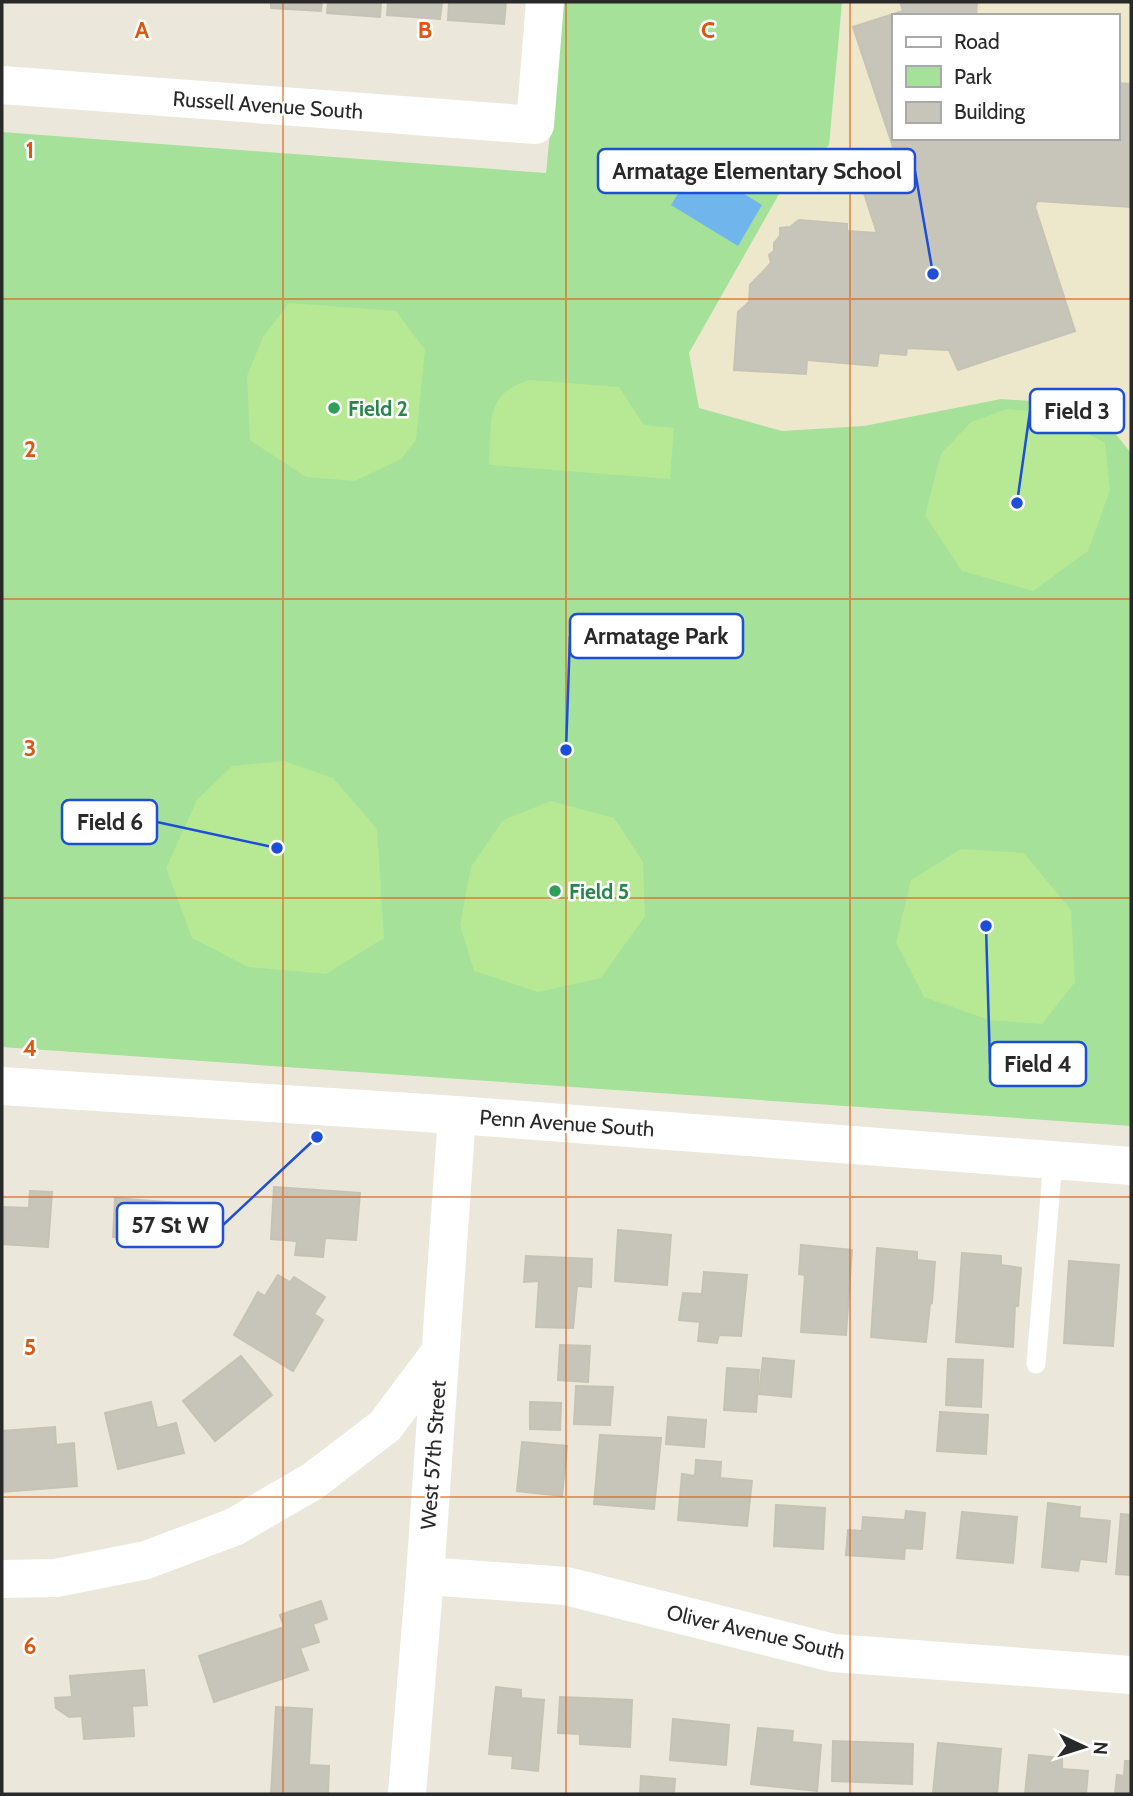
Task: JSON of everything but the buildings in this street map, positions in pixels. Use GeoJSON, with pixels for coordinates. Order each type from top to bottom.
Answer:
{"type":"FeatureCollection","features":[{"type":"Feature","properties":{"kind":"street","name":"Russell Avenue South"},"geometry":{"type":"LineString","coordinates":[[2,85],[535,125],[545,2]]}},
{"type":"Feature","properties":{"kind":"street","name":"Penn Avenue South"},"geometry":{"type":"LineString","coordinates":[[2,1086],[457,1115],[1131,1166]]}},
{"type":"Feature","properties":{"kind":"street","name":"West 57th Street"},"geometry":{"type":"LineString","coordinates":[[407,1794],[457,1115]]}},
{"type":"Feature","properties":{"kind":"street"},"geometry":{"type":"LineString","coordinates":[[2,1579],[56,1577],[146,1560],[234,1527],[313,1481],[385,1426],[439,1354]]}},
{"type":"Feature","properties":{"kind":"street","name":"Oliver Avenue South"},"geometry":{"type":"LineString","coordinates":[[425,1576],[566,1586],[833,1653],[1131,1675]]}},
{"type":"Feature","properties":{"kind":"lane"},"geometry":{"type":"LineString","coordinates":[[1037,1364],[1053,1160]]}},
{"type":"Feature","properties":{"kind":"shaded area"},"geometry":{"type":"Polygon","coordinates":[[[842,2],[1131,2],[1131,453],[1110,427],[1001,399],[864,426],[782,431],[699,408],[689,354],[779,194],[829,144],[842,2]]]}},
{"type":"Feature","properties":{"kind":"green space"},"geometry":{"type":"Polygon","coordinates":[[[563,2],[842,2],[829,145],[779,194],[689,353],[699,408],[782,431],[864,426],[1001,399],[1061,403],[1110,427],[1131,453],[1131,1126],[2,1047],[2,132],[546,173],[563,2]]]}},
{"type":"Feature","properties":{"kind":"green space","name":"Field 2"},"geometry":{"type":"Polygon","coordinates":[[[289,303],[396,311],[425,350],[416,440],[401,459],[355,481],[306,477],[250,440],[247,376],[263,337],[289,303]]]}},
{"type":"Feature","properties":{"kind":"green space"},"geometry":{"type":"Polygon","coordinates":[[[529,380],[619,387],[644,425],[674,428],[670,479],[489,465],[491,424],[497,403],[514,386],[529,380]]]}},
{"type":"Feature","properties":{"kind":"green space"},"geometry":{"type":"Polygon","coordinates":[[[1007,409],[1052,413],[1105,443],[1110,490],[1088,551],[1033,591],[962,571],[925,515],[941,454],[971,422],[1007,409]]]}},
{"type":"Feature","properties":{"kind":"green space"},"geometry":{"type":"Polygon","coordinates":[[[284,761],[333,778],[377,829],[384,938],[326,974],[248,967],[192,938],[166,868],[197,800],[232,766],[284,761]]]}},
{"type":"Feature","properties":{"kind":"green space","name":"Field 5"},"geometry":{"type":"Polygon","coordinates":[[[551,801],[614,818],[643,862],[645,916],[601,978],[538,992],[474,971],[460,925],[471,867],[503,820],[551,801]]]}},
{"type":"Feature","properties":{"kind":"green space"},"geometry":{"type":"Polygon","coordinates":[[[961,849],[1024,853],[1071,910],[1075,982],[1042,1024],[989,1020],[924,997],[896,942],[911,880],[961,849]]]}},
{"type":"Feature","properties":{"kind":"water"},"geometry":{"type":"Polygon","coordinates":[[[696,164],[762,205],[738,246],[671,205],[696,164]]]}},
{"type":"Feature","properties":{"kind":"place","name":"Armatage Elementary School"},"geometry":{"type":"Point","coordinates":[933,274]}},
{"type":"Feature","properties":{"kind":"place","name":"Field 2"},"geometry":{"type":"Point","coordinates":[334,408]}},
{"type":"Feature","properties":{"kind":"place","name":"Field 3"},"geometry":{"type":"Point","coordinates":[1017,503]}},
{"type":"Feature","properties":{"kind":"place","name":"Armatage Park"},"geometry":{"type":"Point","coordinates":[566,750]}},
{"type":"Feature","properties":{"kind":"place","name":"Field 6"},"geometry":{"type":"Point","coordinates":[277,848]}},
{"type":"Feature","properties":{"kind":"place","name":"Field 5"},"geometry":{"type":"Point","coordinates":[555,891]}},
{"type":"Feature","properties":{"kind":"place","name":"Field 4"},"geometry":{"type":"Point","coordinates":[986,926]}},
{"type":"Feature","properties":{"kind":"place","name":"57 St W"},"geometry":{"type":"Point","coordinates":[317,1137]}}]}
